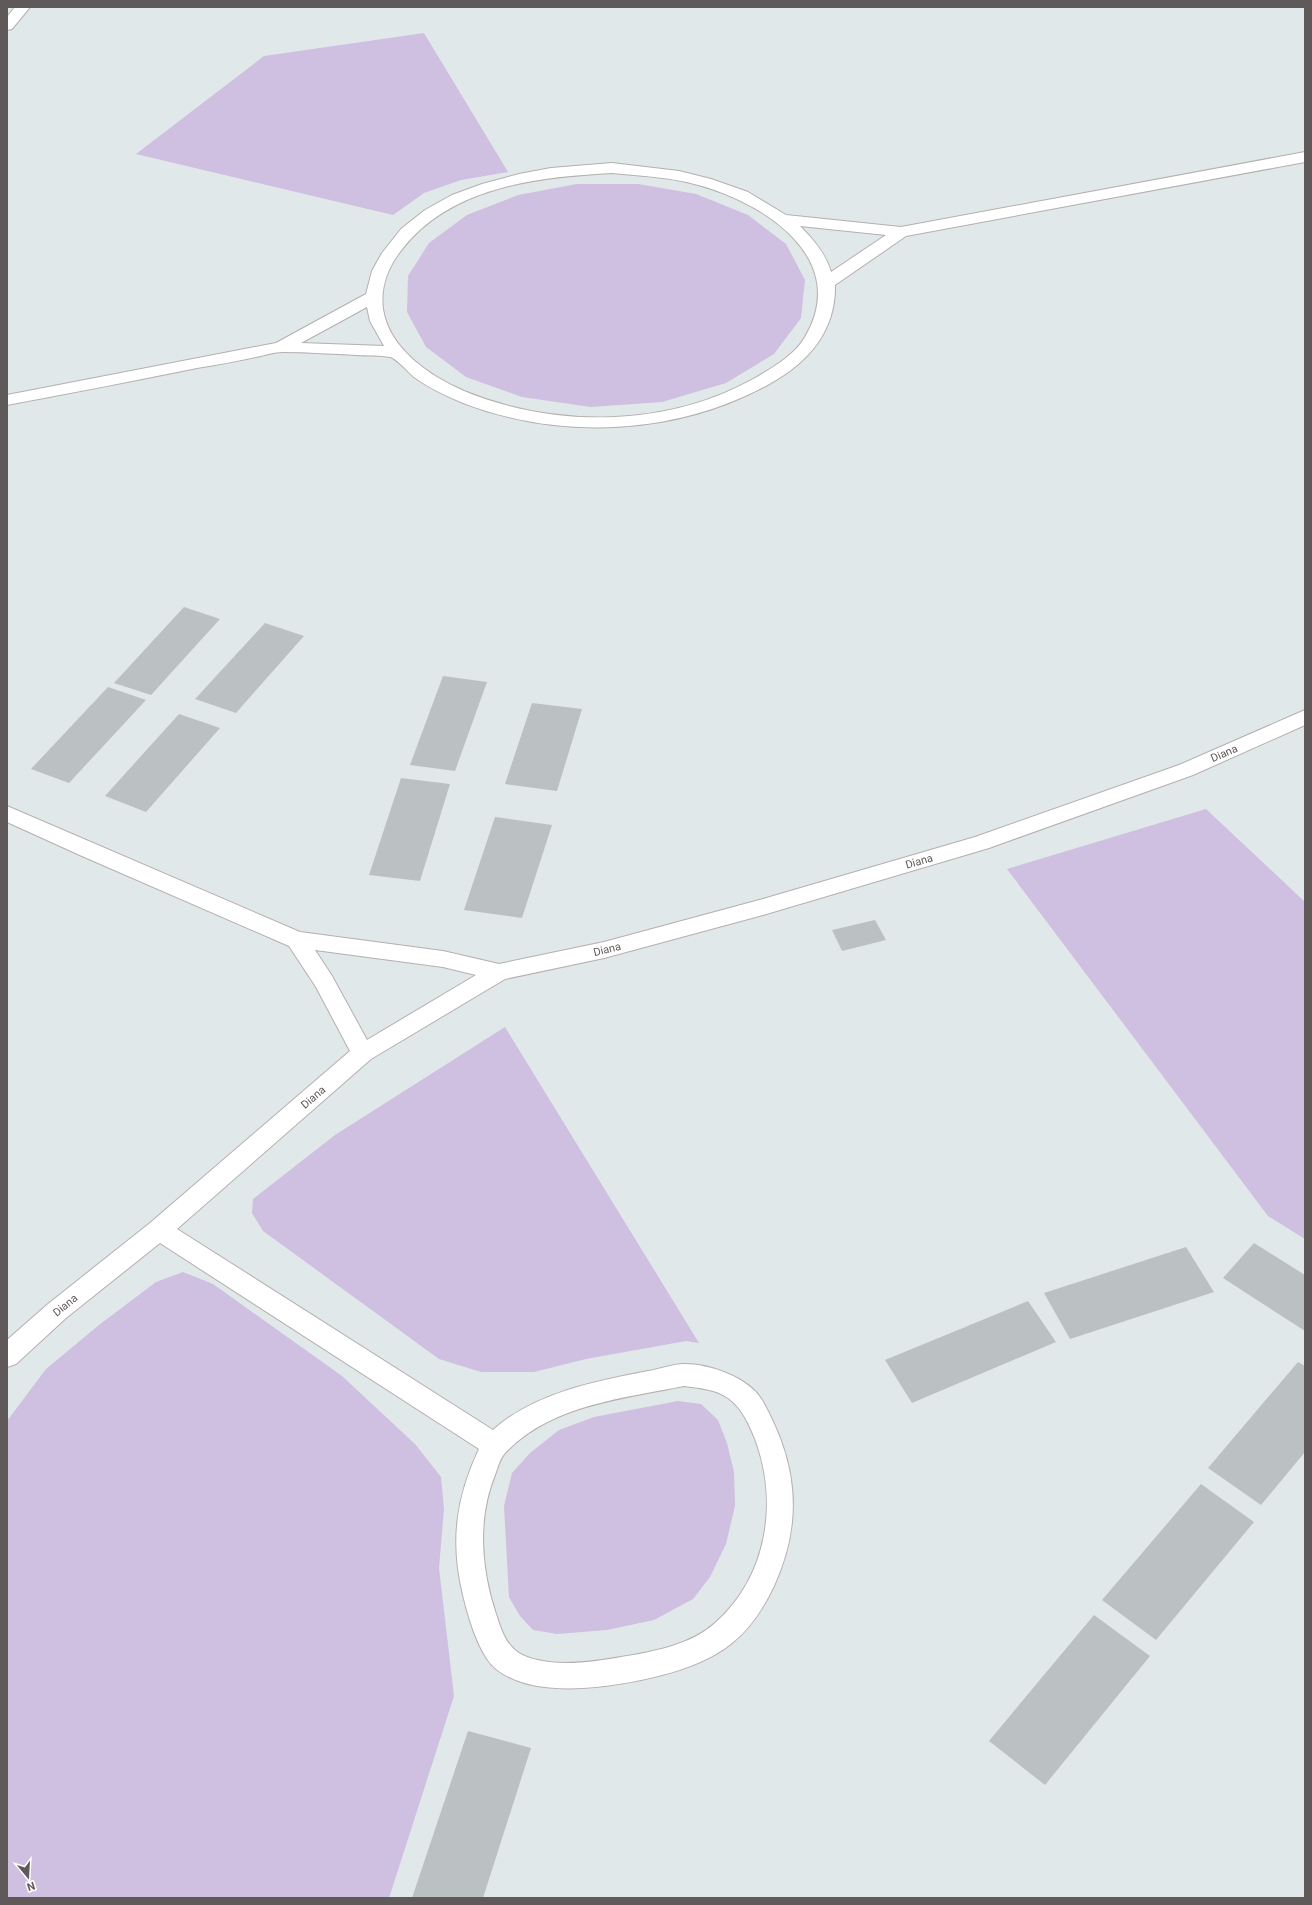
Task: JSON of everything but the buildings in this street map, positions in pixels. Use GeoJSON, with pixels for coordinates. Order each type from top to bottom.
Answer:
{"type":"FeatureCollection","features":[{"type":"Feature","properties":{"kind":"street"},"geometry":{"type":"LineString","coordinates":[[7,26],[23,7]]}},
{"type":"Feature","properties":{"kind":"street"},"geometry":{"type":"LineString","coordinates":[[786,220],[902,232],[1305,157]]}},
{"type":"Feature","properties":{"kind":"street"},"geometry":{"type":"LineString","coordinates":[[612,168],[674,175],[717,185],[755,201],[786,220],[814,250],[822,266],[826,283],[825,311],[812,339],[788,365],[747,390],[711,405],[662,417],[609,422],[556,420],[505,411],[460,396],[422,376],[395,352],[383,334],[376,315],[373,296],[379,269],[396,243],[421,220],[454,201],[492,185],[536,175],[582,169],[612,168]]}},
{"type":"Feature","properties":{"kind":"street"},"geometry":{"type":"LineString","coordinates":[[826,283],[902,232]]}},
{"type":"Feature","properties":{"kind":"street"},"geometry":{"type":"LineString","coordinates":[[281,347],[373,296]]}},
{"type":"Feature","properties":{"kind":"street"},"geometry":{"type":"LineString","coordinates":[[7,400],[281,347],[395,352]]}},
{"type":"Feature","properties":{"kind":"street","name":"Diana"},"geometry":{"type":"LineString","coordinates":[[7,1356],[57,1311],[159,1230],[363,1053],[499,972],[604,950],[763,907],[982,843],[1186,770],[1305,717]]}},
{"type":"Feature","properties":{"kind":"street"},"geometry":{"type":"LineString","coordinates":[[7,813],[96,854],[297,940],[443,959],[499,972]]}},
{"type":"Feature","properties":{"kind":"street"},"geometry":{"type":"LineString","coordinates":[[297,940],[324,982],[363,1053]]}},
{"type":"Feature","properties":{"kind":"street"},"geometry":{"type":"LineString","coordinates":[[159,1230],[495,1445]]}},
{"type":"Feature","properties":{"kind":"street"},"geometry":{"type":"LineString","coordinates":[[684,1375],[706,1378],[726,1384],[745,1397],[770,1441],[778,1468],[782,1499],[776,1545],[769,1569],[757,1594],[741,1616],[721,1635],[692,1651],[652,1664],[601,1674],[565,1677],[531,1671],[508,1662],[492,1642],[478,1605],[472,1573],[468,1534],[477,1482],[495,1445],[516,1426],[541,1411],[582,1398],[633,1385],[684,1375]]}},
{"type":"Feature","properties":{"kind":"shaded area"},"geometry":{"type":"Polygon","coordinates":[[[424,33],[508,172],[461,180],[424,193],[393,215],[136,154],[264,56],[424,33]]]}},
{"type":"Feature","properties":{"kind":"shaded area"},"geometry":{"type":"Polygon","coordinates":[[[577,184],[638,184],[696,194],[748,215],[786,244],[805,280],[801,318],[774,354],[726,383],[662,402],[591,407],[522,397],[466,377],[426,347],[407,312],[408,276],[429,243],[467,215],[518,195],[577,184]]]}},
{"type":"Feature","properties":{"kind":"shaded area"},"geometry":{"type":"Polygon","coordinates":[[[1206,809],[1305,902],[1305,1239],[1268,1216],[1007,869],[1206,809]]]}},
{"type":"Feature","properties":{"kind":"shaded area"},"geometry":{"type":"Polygon","coordinates":[[[505,1027],[699,1343],[686,1341],[586,1359],[534,1372],[481,1372],[439,1359],[263,1231],[252,1213],[253,1199],[335,1135],[505,1027]]]}},
{"type":"Feature","properties":{"kind":"shaded area"},"geometry":{"type":"Polygon","coordinates":[[[183,1272],[213,1284],[342,1376],[415,1444],[441,1477],[444,1509],[439,1568],[454,1696],[389,1898],[7,1898],[7,1421],[46,1369],[99,1325],[156,1282],[183,1272]]]}},
{"type":"Feature","properties":{"kind":"shaded area"},"geometry":{"type":"Polygon","coordinates":[[[678,1401],[701,1404],[718,1420],[727,1443],[734,1472],[735,1506],[726,1544],[710,1577],[693,1599],[654,1620],[607,1630],[557,1634],[533,1630],[520,1616],[509,1597],[504,1506],[512,1473],[530,1453],[559,1430],[594,1417],[678,1401]]]}}]}
